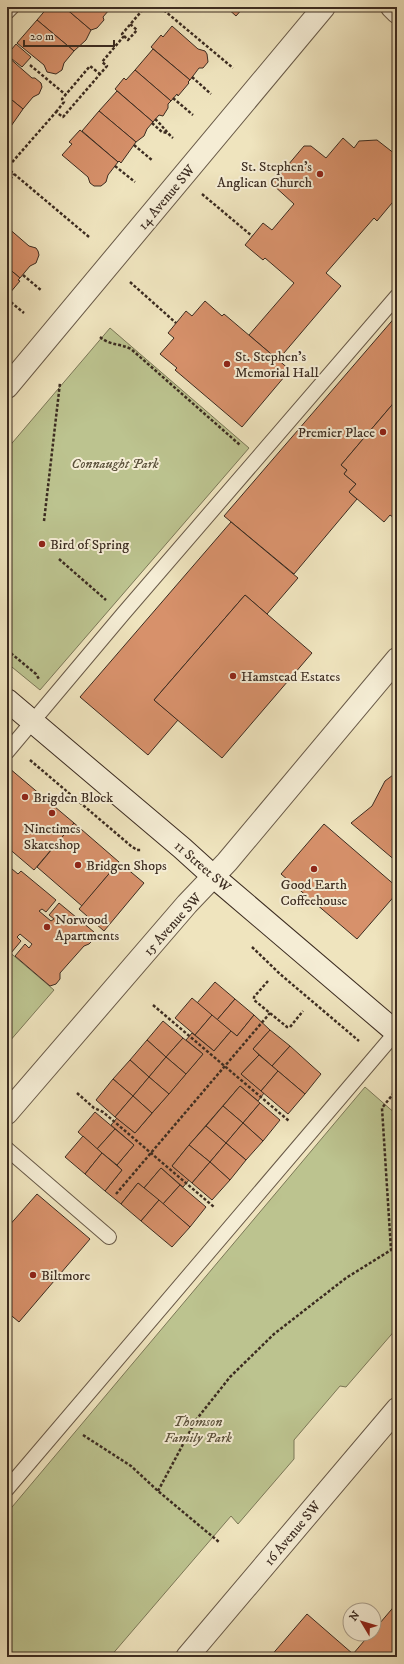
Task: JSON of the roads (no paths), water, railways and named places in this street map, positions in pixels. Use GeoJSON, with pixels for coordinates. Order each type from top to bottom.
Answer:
{"type":"FeatureCollection","features":[{"type":"Feature","properties":{"kind":"street","name":"14 Avenue SW"},"geometry":{"type":"LineString","coordinates":[[7,387],[324,7]]}},
{"type":"Feature","properties":{"kind":"street"},"geometry":{"type":"LineString","coordinates":[[392,7],[397,12]]}},
{"type":"Feature","properties":{"kind":"street","name":"15 Avenue SW"},"geometry":{"type":"LineString","coordinates":[[7,1114],[187,904],[214,877],[397,659]]}},
{"type":"Feature","properties":{"kind":"street","name":"11 Street SW"},"geometry":{"type":"LineString","coordinates":[[7,700],[397,1032]]}},
{"type":"Feature","properties":{"kind":"street","name":"16 Avenue SW"},"geometry":{"type":"LineString","coordinates":[[186,1657],[397,1409]]}},
{"type":"Feature","properties":{"kind":"lane"},"geometry":{"type":"LineString","coordinates":[[7,12],[12,7]]}},
{"type":"Feature","properties":{"kind":"lane"},"geometry":{"type":"LineString","coordinates":[[10,749],[123,614],[397,296]]}},
{"type":"Feature","properties":{"kind":"lane"},"geometry":{"type":"LineString","coordinates":[[7,1489],[397,1032]]}},
{"type":"Feature","properties":{"kind":"lane"},"geometry":{"type":"LineString","coordinates":[[7,1149],[109,1237]]}},
{"type":"Feature","properties":{"kind":"place","name":"St. Stephen's Anglican Church"},"geometry":{"type":"Point","coordinates":[320,174]}},
{"type":"Feature","properties":{"kind":"place","name":"St. Stephen's Memorial Hall"},"geometry":{"type":"Point","coordinates":[227,364]}},
{"type":"Feature","properties":{"kind":"place","name":"Premier Place"},"geometry":{"type":"Point","coordinates":[383,432]}},
{"type":"Feature","properties":{"kind":"place","name":"Bird of Spring"},"geometry":{"type":"Point","coordinates":[42,544]}},
{"type":"Feature","properties":{"kind":"place","name":"Hamstead Estates"},"geometry":{"type":"Point","coordinates":[233,676]}},
{"type":"Feature","properties":{"kind":"place","name":"Brigden Block"},"geometry":{"type":"Point","coordinates":[25,797]}},
{"type":"Feature","properties":{"kind":"place","name":"Ninetimes Skateshop"},"geometry":{"type":"Point","coordinates":[52,813]}},
{"type":"Feature","properties":{"kind":"place","name":"Bridgen Shops"},"geometry":{"type":"Point","coordinates":[78,865]}},
{"type":"Feature","properties":{"kind":"place","name":"Good Earth Coffeehouse"},"geometry":{"type":"Point","coordinates":[314,869]}},
{"type":"Feature","properties":{"kind":"place","name":"Norwood Apartments"},"geometry":{"type":"Point","coordinates":[47,927]}},
{"type":"Feature","properties":{"kind":"place","name":"Biltmore"},"geometry":{"type":"Point","coordinates":[33,1275]}},
{"type":"Feature","properties":{"kind":"park label","name":"Connaught Park"},"geometry":{"type":"Point","coordinates":[115,463]}},
{"type":"Feature","properties":{"kind":"park label","name":"Thomson Family Park"},"geometry":{"type":"Point","coordinates":[198,1430]}}]}
